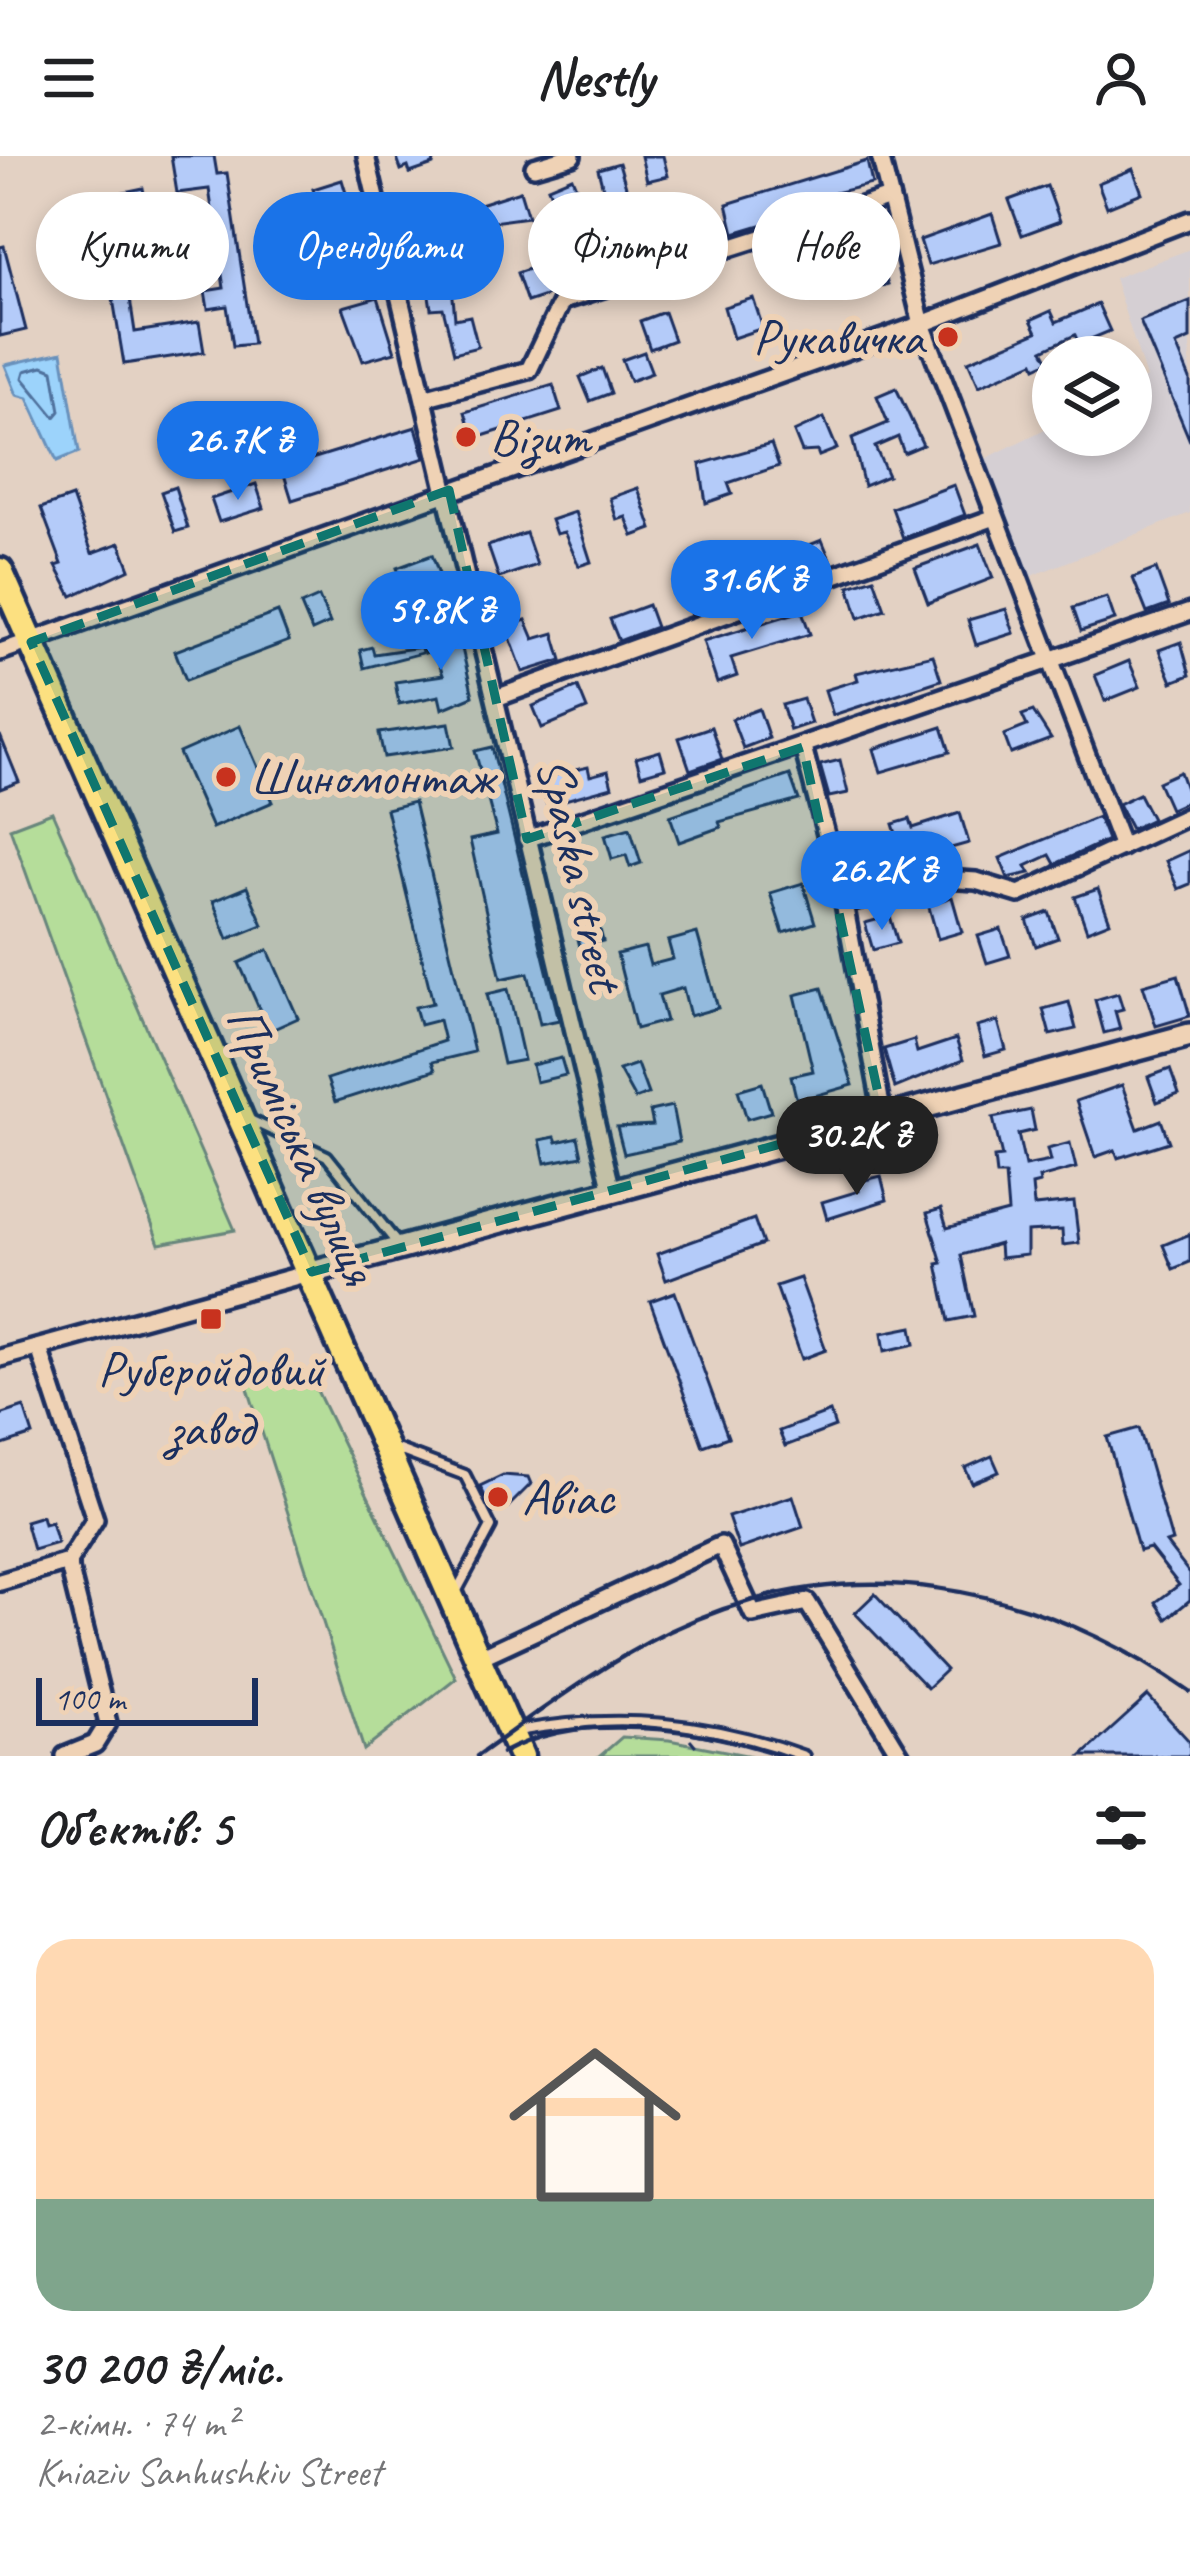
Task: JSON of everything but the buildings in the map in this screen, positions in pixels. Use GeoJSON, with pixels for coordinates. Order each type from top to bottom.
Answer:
{"type":"FeatureCollection","features":[{"type":"Feature","properties":{"kind":"main road","name":"Приміська вулиця"},"geometry":{"type":"LineString","coordinates":[[0,572],[312,1273],[515,1744]]}},
{"type":"Feature","properties":{"kind":"main road"},"geometry":{"type":"LineString","coordinates":[[312,1273],[1190,1035]]}},
{"type":"Feature","properties":{"kind":"street","name":"Spaska street"},"geometry":{"type":"LineString","coordinates":[[366,156],[427,397],[612,1191]]}},
{"type":"Feature","properties":{"kind":"street"},"geometry":{"type":"LineString","coordinates":[[534,167],[572,156]]}},
{"type":"Feature","properties":{"kind":"street"},"geometry":{"type":"LineString","coordinates":[[880,156],[889,192]]}},
{"type":"Feature","properties":{"kind":"street"},"geometry":{"type":"LineString","coordinates":[[0,652],[922,324],[1190,220]]}},
{"type":"Feature","properties":{"kind":"street"},"geometry":{"type":"LineString","coordinates":[[900,237],[922,324],[1122,847]]}},
{"type":"Feature","properties":{"kind":"street"},"geometry":{"type":"LineString","coordinates":[[427,397],[529,370],[562,301],[752,241]]}},
{"type":"Feature","properties":{"kind":"street"},"geometry":{"type":"LineString","coordinates":[[496,698],[994,517]]}},
{"type":"Feature","properties":{"kind":"street"},"geometry":{"type":"LineString","coordinates":[[527,839],[1190,613]]}},
{"type":"Feature","properties":{"kind":"street"},"geometry":{"type":"LineString","coordinates":[[802,747],[844,903],[883,1116]]}},
{"type":"Feature","properties":{"kind":"street"},"geometry":{"type":"LineString","coordinates":[[844,903],[945,879],[976,881],[1019,894],[1190,815]]}},
{"type":"Feature","properties":{"kind":"street"},"geometry":{"type":"LineString","coordinates":[[0,1358],[312,1273]]}},
{"type":"Feature","properties":{"kind":"street"},"geometry":{"type":"LineString","coordinates":[[0,1582],[68,1562],[95,1519],[39,1348]]}},
{"type":"Feature","properties":{"kind":"street"},"geometry":{"type":"LineString","coordinates":[[476,1658],[721,1544],[752,1614],[807,1602],[901,1756]]}},
{"type":"Feature","properties":{"kind":"street"},"geometry":{"type":"LineString","coordinates":[[65,1756],[95,1744],[108,1723],[68,1562]]}},
{"type":"Feature","properties":{"kind":"lane"},"geometry":{"type":"LineString","coordinates":[[238,1114],[327,1156],[400,1248]]}},
{"type":"Feature","properties":{"kind":"lane"},"geometry":{"type":"LineString","coordinates":[[382,1444],[465,1475],[490,1527],[451,1601]]}},
{"type":"Feature","properties":{"kind":"lane"},"geometry":{"type":"LineString","coordinates":[[515,1744],[630,1719],[681,1724],[804,1756]]}},
{"type":"Feature","properties":{"kind":"path"},"geometry":{"type":"LineString","coordinates":[[681,1724],[704,1756]]}},
{"type":"Feature","properties":{"kind":"highlighted area"},"geometry":{"type":"Polygon","coordinates":[[[449,490],[527,839],[803,747],[883,1116],[312,1272],[31,642],[449,490]]]}},
{"type":"Feature","properties":{"kind":"shaded area"},"geometry":{"type":"Polygon","coordinates":[[[1190,249],[1190,513],[1019,581],[975,464],[1032,436],[1032,456],[1152,456],[1152,336],[1133,336],[1114,278],[1190,249]]]}},
{"type":"Feature","properties":{"kind":"green space"},"geometry":{"type":"Polygon","coordinates":[[[52,812],[235,1230],[159,1244],[10,828],[52,812]]]}},
{"type":"Feature","properties":{"kind":"green space"},"geometry":{"type":"Polygon","coordinates":[[[308,1372],[456,1678],[364,1750],[243,1373],[308,1372]]]}},
{"type":"Feature","properties":{"kind":"green space"},"geometry":{"type":"Polygon","coordinates":[[[622,1737],[669,1740],[751,1756],[600,1756],[622,1737]]]}},
{"type":"Feature","properties":{"kind":"water"},"geometry":{"type":"Polygon","coordinates":[[[62,352],[79,452],[57,461],[28,398],[17,395],[5,365],[62,352]]]}},
{"type":"Feature","properties":{"kind":"railway"},"geometry":{"type":"LineString","coordinates":[[477,1756],[595,1673],[670,1631],[737,1605],[804,1589],[871,1584],[938,1588],[1003,1602],[1068,1624],[1130,1654],[1190,1692]]}},
{"type":"Feature","properties":{"kind":"railway"},"geometry":{"type":"LineString","coordinates":[[502,1753],[569,1731],[642,1727],[715,1737],[783,1756]]}},
{"type":"Feature","properties":{"kind":"place","name":"Рукавичка"},"geometry":{"type":"Point","coordinates":[948,337]}},
{"type":"Feature","properties":{"kind":"place","name":"Візит"},"geometry":{"type":"Point","coordinates":[466,437]}},
{"type":"Feature","properties":{"kind":"place","name":"Шиномонтаж"},"geometry":{"type":"Point","coordinates":[226,777]}},
{"type":"Feature","properties":{"kind":"place","name":"Руберойдовий завод"},"geometry":{"type":"Point","coordinates":[211,1319]}},
{"type":"Feature","properties":{"kind":"place","name":"Авіас"},"geometry":{"type":"Point","coordinates":[498,1497]}}]}
